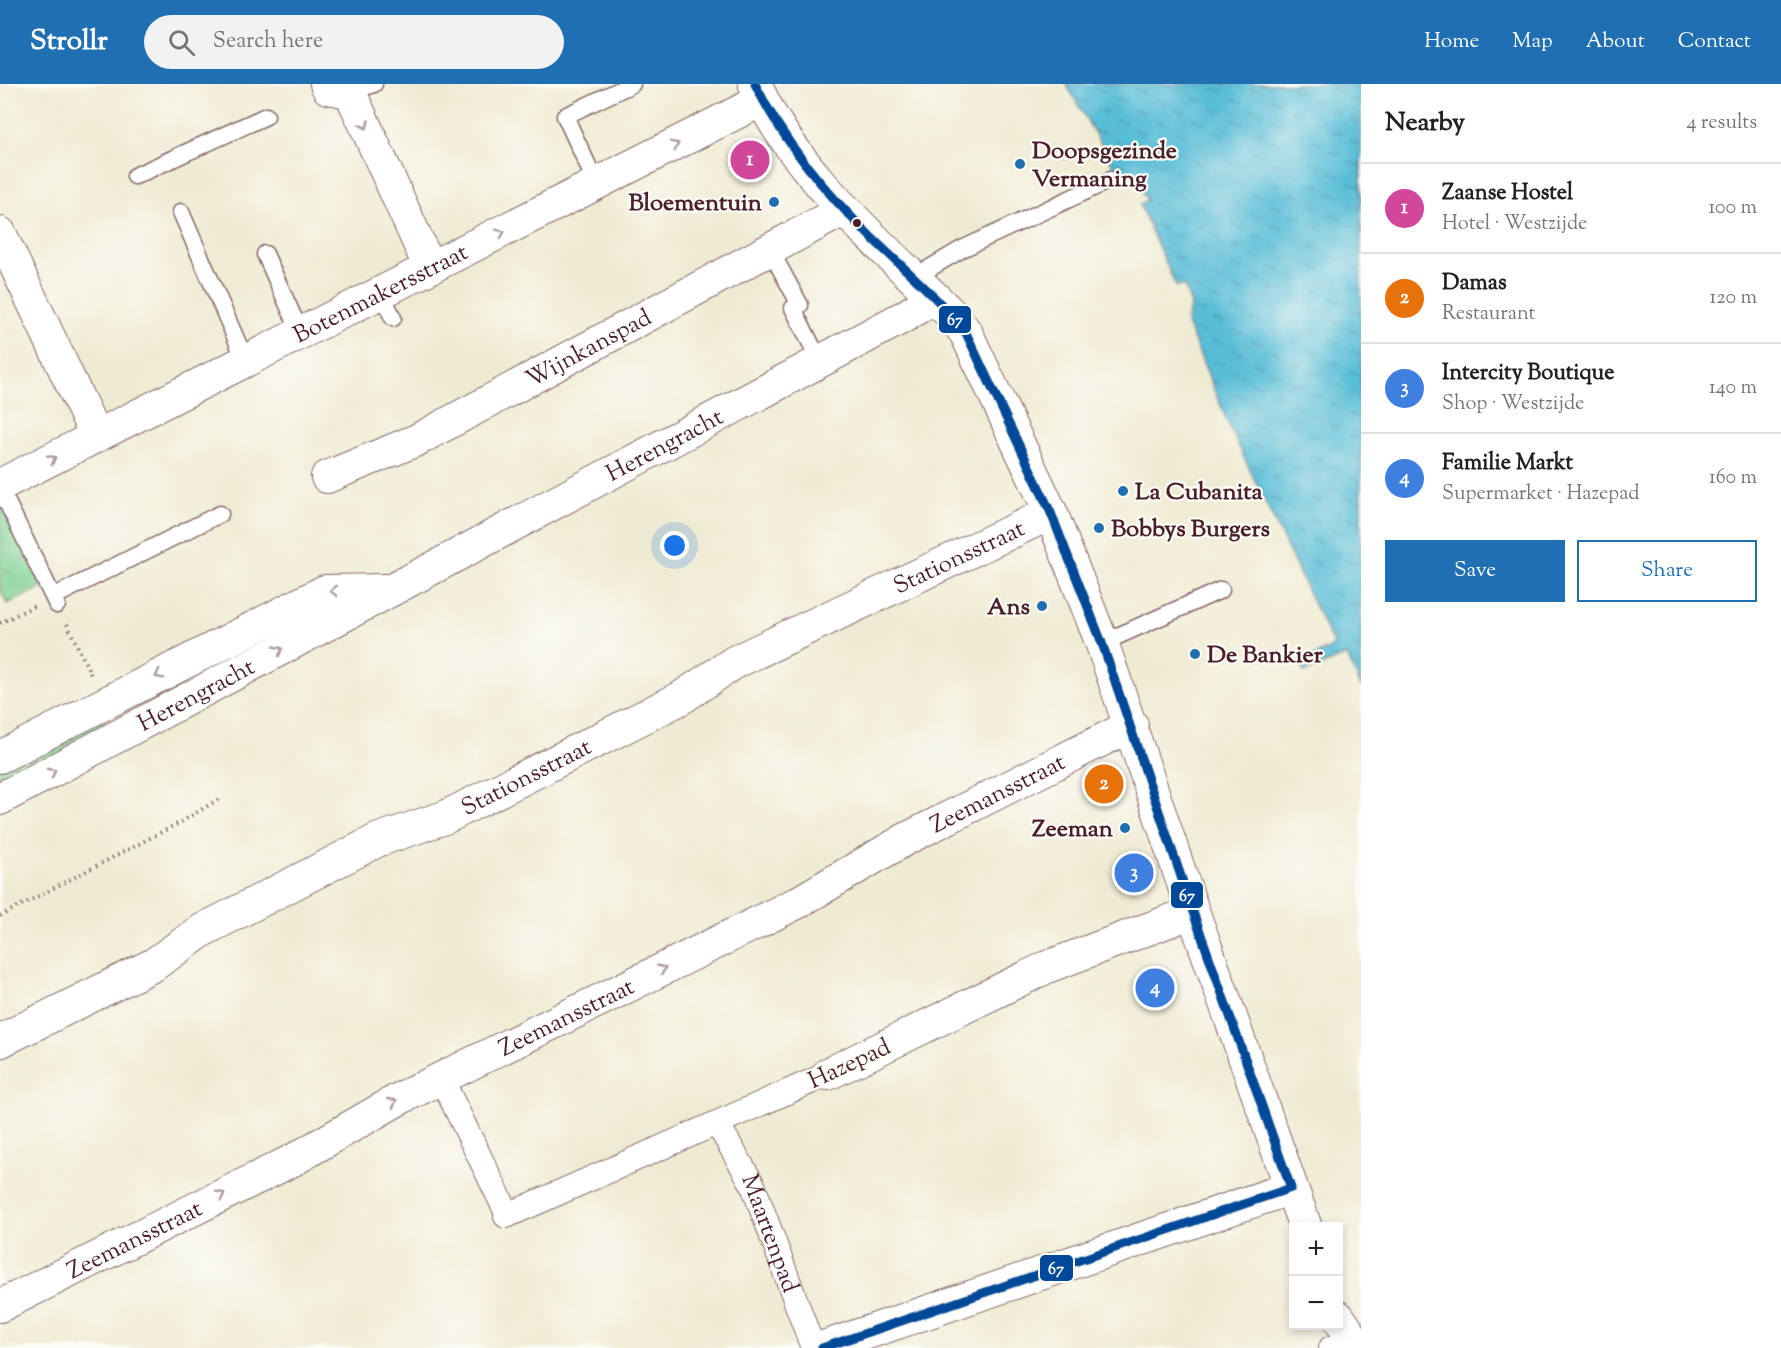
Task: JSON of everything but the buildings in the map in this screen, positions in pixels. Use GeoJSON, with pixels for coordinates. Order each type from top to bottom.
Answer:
{"type":"FeatureCollection","features":[{"type":"Feature","properties":{"kind":"street"},"geometry":{"type":"LineString","coordinates":[[347,86],[430,268]]}},
{"type":"Feature","properties":{"kind":"street","name":"Botenmakersstraat"},"geometry":{"type":"LineString","coordinates":[[0,487],[96,436],[302,334],[387,306],[430,268],[597,185],[758,92]]}},
{"type":"Feature","properties":{"kind":"street"},"geometry":{"type":"LineString","coordinates":[[758,92],[780,135],[845,209],[966,333],[1051,513],[1102,643],[1132,724],[1193,912],[1303,1222]]}},
{"type":"Feature","properties":{"kind":"street","name":"Wijnkanspad"},"geometry":{"type":"LineString","coordinates":[[327,477],[417,440],[845,209]]}},
{"type":"Feature","properties":{"kind":"street"},"geometry":{"type":"LineString","coordinates":[[0,233],[96,436]]}},
{"type":"Feature","properties":{"kind":"street","name":"Herengracht"},"geometry":{"type":"LineString","coordinates":[[0,799],[907,315],[923,287]]}},
{"type":"Feature","properties":{"kind":"street","name":"Stationsstraat"},"geometry":{"type":"LineString","coordinates":[[0,1041],[153,965],[203,930],[378,840],[446,817],[681,698],[735,662],[1051,513]]}},
{"type":"Feature","properties":{"kind":"street","name":"Herengracht"},"geometry":{"type":"LineString","coordinates":[[0,756],[325,591],[392,590]]}},
{"type":"Feature","properties":{"kind":"street","name":"Zeemansstraat"},"geometry":{"type":"LineString","coordinates":[[1,1302],[295,1159],[397,1100],[797,903],[906,839],[1132,724]]}},
{"type":"Feature","properties":{"kind":"street","name":"Hazepad"},"geometry":{"type":"LineString","coordinates":[[441,1078],[507,1216],[828,1074],[1047,967],[1193,912]]}},
{"type":"Feature","properties":{"kind":"street","name":"Maartenpad"},"geometry":{"type":"LineString","coordinates":[[717,1123],[753,1185],[813,1348]]}},
{"type":"Feature","properties":{"kind":"street"},"geometry":{"type":"LineString","coordinates":[[822,1348],[1291,1188]]}},
{"type":"Feature","properties":{"kind":"lane"},"geometry":{"type":"LineString","coordinates":[[597,185],[565,116],[632,84]]}},
{"type":"Feature","properties":{"kind":"lane"},"geometry":{"type":"LineString","coordinates":[[135,176],[266,116]]}},
{"type":"Feature","properties":{"kind":"lane"},"geometry":{"type":"LineString","coordinates":[[923,287],[962,249],[1110,180]]}},
{"type":"Feature","properties":{"kind":"lane"},"geometry":{"type":"LineString","coordinates":[[182,212],[246,362]]}},
{"type":"Feature","properties":{"kind":"lane"},"geometry":{"type":"LineString","coordinates":[[769,248],[800,305],[793,308],[819,360]]}},
{"type":"Feature","properties":{"kind":"lane"},"geometry":{"type":"LineString","coordinates":[[265,254],[302,334]]}},
{"type":"Feature","properties":{"kind":"lane","name":"Botenmakersstraat"},"geometry":{"type":"LineString","coordinates":[[0,487],[55,601]]}},
{"type":"Feature","properties":{"kind":"lane"},"geometry":{"type":"LineString","coordinates":[[55,601],[220,514]]}},
{"type":"Feature","properties":{"kind":"lane"},"geometry":{"type":"LineString","coordinates":[[1102,643],[1221,590]]}},
{"type":"Feature","properties":{"kind":"path"},"geometry":{"type":"LineString","coordinates":[[0,623],[55,601],[105,702]]}},
{"type":"Feature","properties":{"kind":"path"},"geometry":{"type":"LineString","coordinates":[[0,916],[219,799]]}},
{"type":"Feature","properties":{"kind":"green space"},"geometry":{"type":"Polygon","coordinates":[[[4,505],[43,587],[7,604],[0,589],[0,507],[4,505]]]}},
{"type":"Feature","properties":{"kind":"green space"},"geometry":{"type":"Polygon","coordinates":[[[100,715],[109,732],[0,789],[0,767],[100,715]]]}},
{"type":"Feature","properties":{"kind":"water"},"geometry":{"type":"Polygon","coordinates":[[[1066,84],[1361,84],[1361,687],[1347,655],[1304,672],[1301,663],[1334,646],[1230,428],[1186,321],[1191,305],[1185,286],[1176,286],[1140,205],[1147,200],[1131,170],[1119,175],[1066,84]]]}},
{"type":"Feature","properties":{"kind":"transit line","name":"67"},"geometry":{"type":"LineString","coordinates":[[755,84],[792,147],[822,185],[872,238],[933,296],[966,333],[1051,513],[1102,643],[1193,912],[1291,1188]]}},
{"type":"Feature","properties":{"kind":"transit line","name":"67"},"geometry":{"type":"LineString","coordinates":[[822,1348],[1291,1188]]}},
{"type":"Feature","properties":{"kind":"place","name":"Zaanse Hostel"},"geometry":{"type":"Point","coordinates":[750,160]}},
{"type":"Feature","properties":{"kind":"place","name":"Doopsgezinde Vermaning"},"geometry":{"type":"Point","coordinates":[1020,164]}},
{"type":"Feature","properties":{"kind":"place","name":"Bloementuin"},"geometry":{"type":"Point","coordinates":[774,202]}},
{"type":"Feature","properties":{"kind":"place","name":"La Cubanita"},"geometry":{"type":"Point","coordinates":[1123,491]}},
{"type":"Feature","properties":{"kind":"place","name":"Bobbys Burgers"},"geometry":{"type":"Point","coordinates":[1099,528]}},
{"type":"Feature","properties":{"kind":"place","name":"Ans"},"geometry":{"type":"Point","coordinates":[1042,606]}},
{"type":"Feature","properties":{"kind":"place","name":"De Bankier"},"geometry":{"type":"Point","coordinates":[1195,654]}},
{"type":"Feature","properties":{"kind":"place","name":"Damas"},"geometry":{"type":"Point","coordinates":[1104,784]}},
{"type":"Feature","properties":{"kind":"place","name":"Zeeman"},"geometry":{"type":"Point","coordinates":[1125,828]}},
{"type":"Feature","properties":{"kind":"place","name":"Intercity Boutique"},"geometry":{"type":"Point","coordinates":[1134,873]}},
{"type":"Feature","properties":{"kind":"place","name":"Familie Markt"},"geometry":{"type":"Point","coordinates":[1155,988]}}]}
